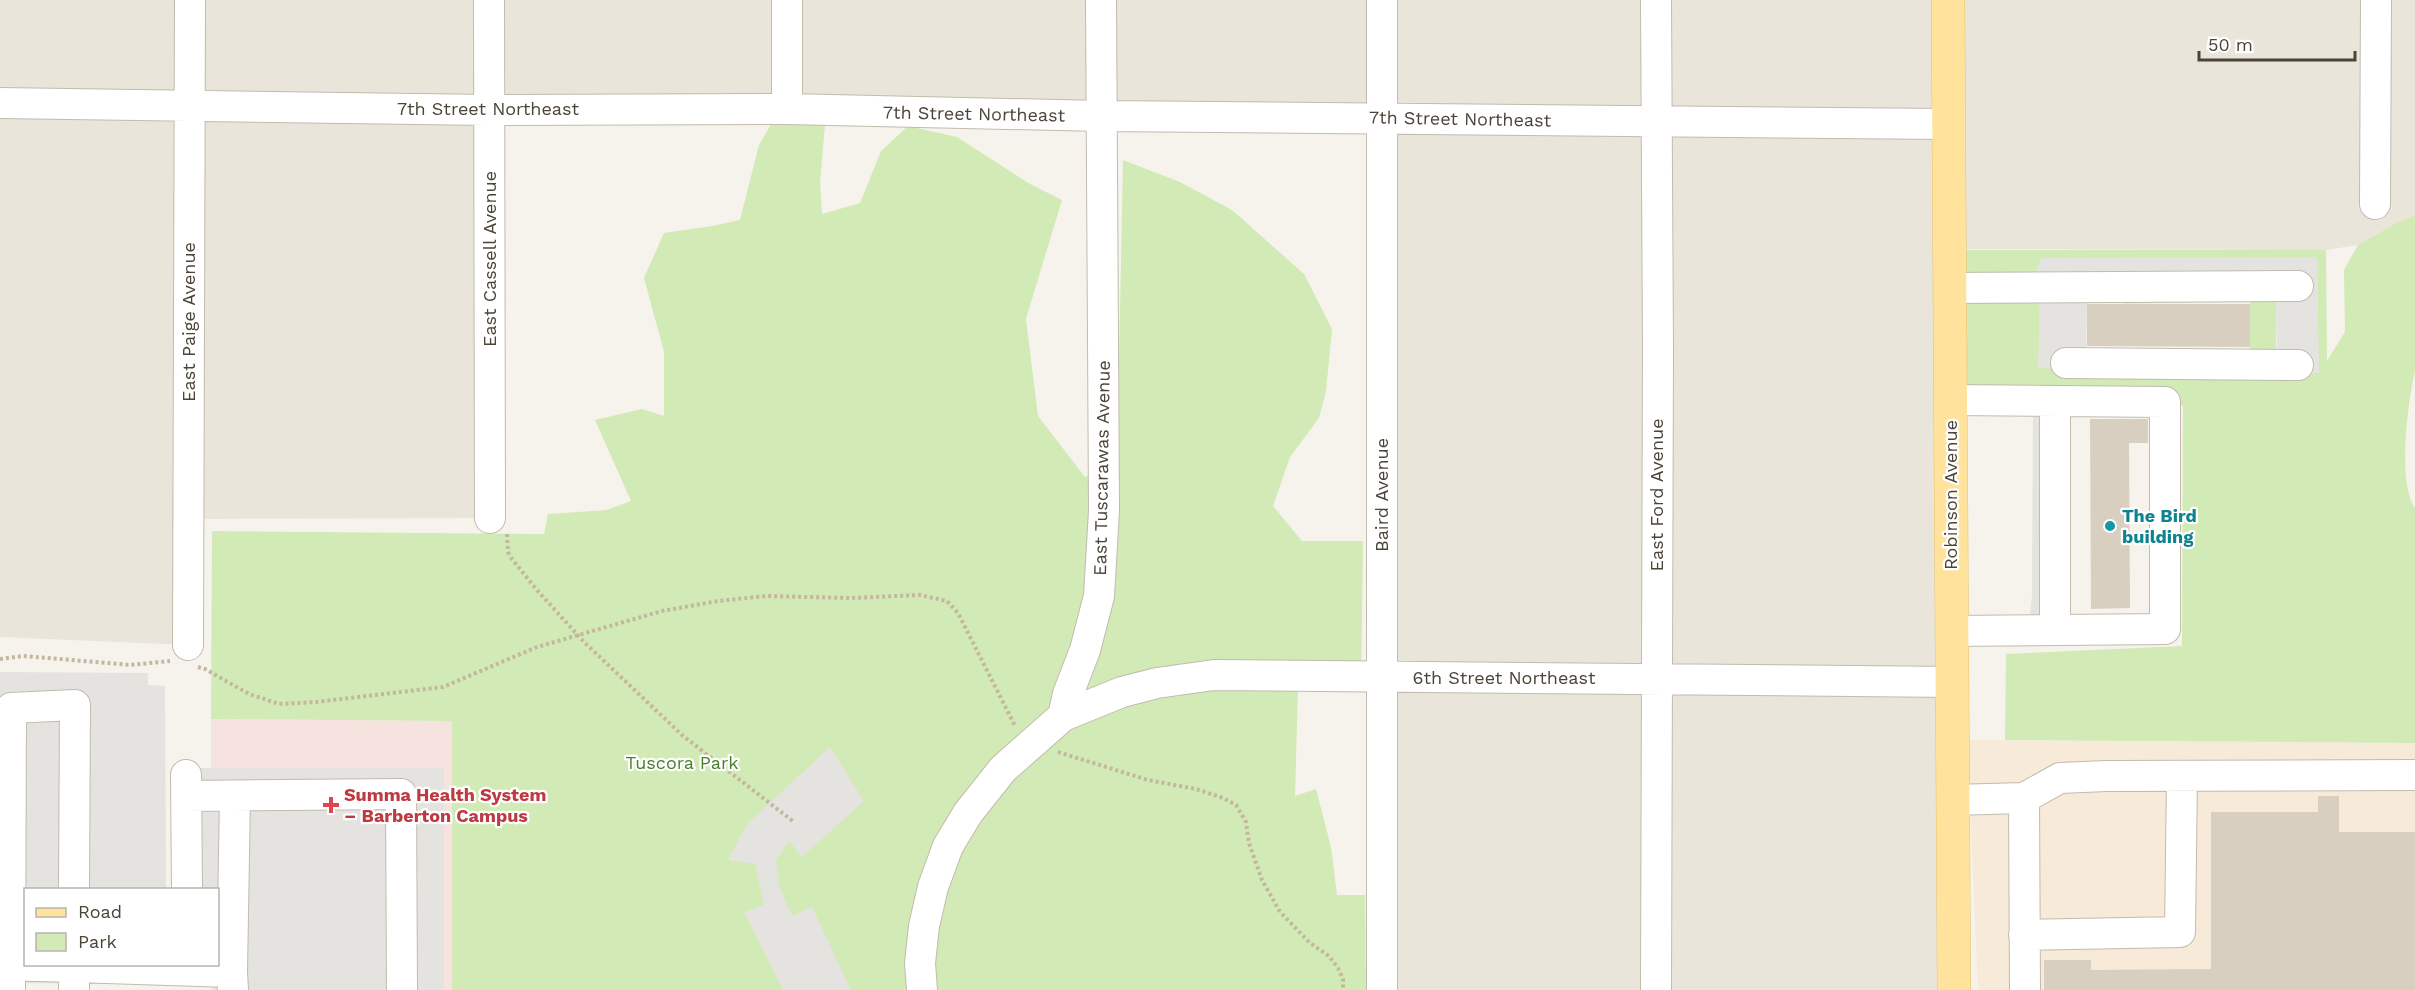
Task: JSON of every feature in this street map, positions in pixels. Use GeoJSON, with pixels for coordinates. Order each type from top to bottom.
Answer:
{"type":"FeatureCollection","features":[{"type":"Feature","properties":{"kind":"main road","name":"Robinson Avenue"},"geometry":{"type":"LineString","coordinates":[[1948,0],[1954,990]]}},
{"type":"Feature","properties":{"kind":"street","name":"East Paige Avenue"},"geometry":{"type":"LineString","coordinates":[[185,658],[190,0]]}},
{"type":"Feature","properties":{"kind":"street","name":"East Cassell Avenue"},"geometry":{"type":"LineString","coordinates":[[489,0],[489,110],[499,525]]}},
{"type":"Feature","properties":{"kind":"street"},"geometry":{"type":"LineString","coordinates":[[787,0],[787,109]]}},
{"type":"Feature","properties":{"kind":"street","name":"East Tuscarawas Avenue"},"geometry":{"type":"LineString","coordinates":[[1063,716],[1068,694],[1085,650],[1099,596],[1103,554],[1101,0]]}},
{"type":"Feature","properties":{"kind":"street","name":"Baird Avenue"},"geometry":{"type":"LineString","coordinates":[[1382,0],[1382,990]]}},
{"type":"Feature","properties":{"kind":"street","name":"East Ford Avenue"},"geometry":{"type":"LineString","coordinates":[[1656,0],[1656,990]]}},
{"type":"Feature","properties":{"kind":"street"},"geometry":{"type":"LineString","coordinates":[[2375,204],[2376,0]]}},
{"type":"Feature","properties":{"kind":"street","name":"7th Street Northeast"},"geometry":{"type":"LineString","coordinates":[[0,103],[489,110],[787,109],[1102,116],[1948,124]]}},
{"type":"Feature","properties":{"kind":"street"},"geometry":{"type":"LineString","coordinates":[[1949,288],[2298,286]]}},
{"type":"Feature","properties":{"kind":"street"},"geometry":{"type":"LineString","coordinates":[[2066,363],[2298,365]]}},
{"type":"Feature","properties":{"kind":"street"},"geometry":{"type":"LineString","coordinates":[[1951,400],[2165,402],[2165,629],[1951,631]]}},
{"type":"Feature","properties":{"kind":"street"},"geometry":{"type":"LineString","coordinates":[[2055,401],[2055,630]]}},
{"type":"Feature","properties":{"kind":"street","name":"6th Street Northeast"},"geometry":{"type":"LineString","coordinates":[[1063,716],[1122,692],[1157,683],[1214,675],[1952,682]]}},
{"type":"Feature","properties":{"kind":"street"},"geometry":{"type":"LineString","coordinates":[[74,888],[75,705],[11,708],[7,973],[187,975],[233,981],[235,795]]}},
{"type":"Feature","properties":{"kind":"street"},"geometry":{"type":"LineString","coordinates":[[922,990],[921,963],[924,926],[933,887],[948,846],[968,813],[1003,769],[1063,716]]}},
{"type":"Feature","properties":{"kind":"street"},"geometry":{"type":"LineString","coordinates":[[1952,800],[2024,798],[2060,778],[2415,775]]}},
{"type":"Feature","properties":{"kind":"street"},"geometry":{"type":"LineString","coordinates":[[2024,935],[2180,932],[2182,776]]}},
{"type":"Feature","properties":{"kind":"street"},"geometry":{"type":"LineString","coordinates":[[187,888],[186,785],[235,795],[401,794],[402,990]]}},
{"type":"Feature","properties":{"kind":"street"},"geometry":{"type":"LineString","coordinates":[[2024,798],[2025,990]]}},
{"type":"Feature","properties":{"kind":"path"},"geometry":{"type":"LineString","coordinates":[[499,525],[512,559],[578,636],[682,735],[794,822]]}},
{"type":"Feature","properties":{"kind":"path"},"geometry":{"type":"LineString","coordinates":[[0,659],[23,656],[130,665],[185,658],[249,694],[279,704],[316,702],[443,687],[537,647],[662,610],[718,601],[766,596],[851,598],[920,595],[947,601],[958,613],[999,691],[1025,748],[1047,750],[1085,759],[1148,780],[1205,792],[1236,805],[1246,822],[1249,843],[1262,880],[1280,912],[1310,943],[1329,956],[1343,979],[1343,990]]}},
{"type":"Feature","properties":{"kind":"shaded area"},"geometry":{"type":"Polygon","coordinates":[[[0,0],[2415,0],[2415,215],[2358,245],[2326,250],[1949,249],[1954,990],[1382,990],[1383,119],[490,110],[490,518],[189,519],[188,645],[0,637],[0,0]]]}},
{"type":"Feature","properties":{"kind":"shaded area"},"geometry":{"type":"Polygon","coordinates":[[[2317,257],[2319,373],[2277,374],[2276,300],[2123,304],[2123,297],[2102,298],[2102,303],[2087,303],[2086,369],[2038,368],[2040,301],[2036,275],[2041,258],[2317,257]]]}},
{"type":"Feature","properties":{"kind":"shaded area"},"geometry":{"type":"Polygon","coordinates":[[[2033,414],[2066,414],[2071,583],[2067,614],[2030,614],[2033,414]]]}},
{"type":"Feature","properties":{"kind":"shaded area"},"geometry":{"type":"Polygon","coordinates":[[[0,672],[148,673],[148,685],[165,686],[166,888],[24,888],[24,966],[40,966],[166,984],[0,983],[0,672]]]}},
{"type":"Feature","properties":{"kind":"shaded area","name":"Summa Health System – Barberton Campus"},"geometry":{"type":"Polygon","coordinates":[[[211,719],[452,721],[452,990],[211,990],[211,966],[219,966],[219,888],[211,888],[211,719]]]}},
{"type":"Feature","properties":{"kind":"shaded area"},"geometry":{"type":"Polygon","coordinates":[[[1967,740],[2415,743],[2415,990],[1978,990],[1967,740]]]}},
{"type":"Feature","properties":{"kind":"shaded area"},"geometry":{"type":"Polygon","coordinates":[[[830,747],[864,801],[802,857],[789,841],[776,860],[779,886],[792,916],[812,907],[851,990],[783,990],[744,912],[764,905],[755,864],[728,860],[747,824],[830,747]]]}},
{"type":"Feature","properties":{"kind":"shaded area","name":"Summa Health System – Barberton Campus"},"geometry":{"type":"Polygon","coordinates":[[[196,768],[444,768],[444,990],[215,990],[215,966],[219,966],[219,888],[196,888],[196,768]]]}},
{"type":"Feature","properties":{"kind":"green space","name":"Tuscora Park"},"geometry":{"type":"Polygon","coordinates":[[[780,109],[825,125],[820,182],[822,214],[860,203],[881,151],[908,126],[957,137],[1030,184],[1062,200],[1026,319],[1038,416],[1085,477],[1117,462],[1123,160],[1180,182],[1232,210],[1304,274],[1332,329],[1326,391],[1319,418],[1290,457],[1273,506],[1302,541],[1363,541],[1361,691],[1298,688],[1295,796],[1316,789],[1331,847],[1337,895],[1365,895],[1366,990],[452,990],[452,721],[211,719],[212,531],[544,534],[548,514],[607,510],[631,501],[595,420],[642,409],[664,416],[664,352],[644,278],[664,233],[740,220],[759,145],[780,109]]]}},
{"type":"Feature","properties":{"kind":"green space"},"geometry":{"type":"Polygon","coordinates":[[[2415,215],[2415,371],[2407,421],[2405,462],[2406,480],[2415,508],[2415,743],[2005,740],[2006,654],[2182,646],[2183,406],[2095,390],[1961,389],[1960,305],[1971,301],[2040,301],[2039,368],[2318,373],[2317,258],[2041,258],[2036,275],[1960,274],[1961,250],[2326,250],[2327,361],[2345,332],[2344,270],[2358,245],[2415,215]]]}},
{"type":"Feature","properties":{"kind":"green space"},"geometry":{"type":"Polygon","coordinates":[[[2276,300],[2276,359],[2250,359],[2250,302],[2276,300]]]}},
{"type":"Feature","properties":{"kind":"building"},"geometry":{"type":"Polygon","coordinates":[[[2087,304],[2250,304],[2250,347],[2087,346],[2087,304]]]}},
{"type":"Feature","properties":{"kind":"building","name":"The Bird building"},"geometry":{"type":"Polygon","coordinates":[[[2090,419],[2148,419],[2148,443],[2129,443],[2130,608],[2091,609],[2090,419]]]}},
{"type":"Feature","properties":{"kind":"building"},"geometry":{"type":"Polygon","coordinates":[[[2318,796],[2339,796],[2339,832],[2415,832],[2415,990],[2044,990],[2044,960],[2091,960],[2091,970],[2211,969],[2211,812],[2318,812],[2318,796]]]}},
{"type":"Feature","properties":{"kind":"place","name":"The Bird building"},"geometry":{"type":"Point","coordinates":[2110,526]}},
{"type":"Feature","properties":{"kind":"place","name":"Summa Health System – Barberton Campus"},"geometry":{"type":"Point","coordinates":[331,805]}}]}
